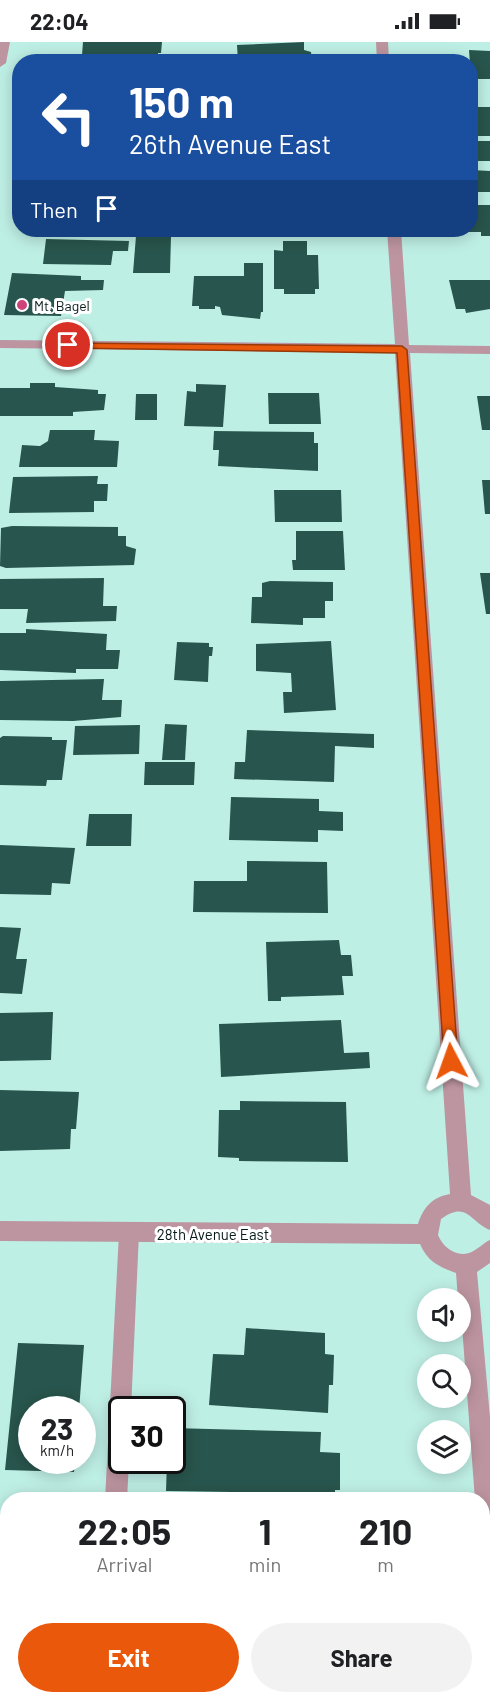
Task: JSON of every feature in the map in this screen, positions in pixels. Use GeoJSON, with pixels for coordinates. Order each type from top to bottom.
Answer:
{"type":"FeatureCollection","features":[{"type":"Feature","properties":{"kind":"street"},"geometry":{"type":"LineString","coordinates":[[0,63],[4,42]]}},
{"type":"Feature","properties":{"kind":"street"},"geometry":{"type":"LineString","coordinates":[[394,237],[461,1202]]}},
{"type":"Feature","properties":{"kind":"street"},"geometry":{"type":"LineString","coordinates":[[0,344],[490,350]]}},
{"type":"Feature","properties":{"kind":"street"},"geometry":{"type":"LineString","coordinates":[[490,1220],[477,1206],[461,1202],[442,1205],[434,1211],[428,1221],[427,1234],[434,1252],[443,1259],[466,1264],[483,1258],[490,1250]]}},
{"type":"Feature","properties":{"kind":"street","name":"28th Avenue East"},"geometry":{"type":"LineString","coordinates":[[0,1231],[427,1234]]}},
{"type":"Feature","properties":{"kind":"street"},"geometry":{"type":"LineString","coordinates":[[116,1492],[129,1233]]}},
{"type":"Feature","properties":{"kind":"street"},"geometry":{"type":"LineString","coordinates":[[466,1264],[485,1492]]}},
{"type":"Feature","properties":{"kind":"building"},"geometry":{"type":"Polygon","coordinates":[[[83,42],[162,42],[161,53],[158,54],[82,54],[83,42]]]}},
{"type":"Feature","properties":{"kind":"building"},"geometry":{"type":"Polygon","coordinates":[[[304,42],[304,50],[311,54],[238,54],[237,45],[304,42]]]}},
{"type":"Feature","properties":{"kind":"building"},"geometry":{"type":"Polygon","coordinates":[[[469,50],[490,51],[490,79],[478,79],[478,54],[469,54],[469,50]]]}},
{"type":"Feature","properties":{"kind":"building"},"geometry":{"type":"Polygon","coordinates":[[[478,107],[490,107],[490,136],[478,136],[478,107]]]}},
{"type":"Feature","properties":{"kind":"building"},"geometry":{"type":"Polygon","coordinates":[[[478,141],[490,141],[490,161],[478,161],[478,141]]]}},
{"type":"Feature","properties":{"kind":"building"},"geometry":{"type":"Polygon","coordinates":[[[478,170],[490,171],[490,192],[478,192],[478,170]]]}},
{"type":"Feature","properties":{"kind":"building"},"geometry":{"type":"Polygon","coordinates":[[[478,205],[490,205],[490,236],[481,236],[481,232],[478,232],[478,205]]]}},
{"type":"Feature","properties":{"kind":"building"},"geometry":{"type":"Polygon","coordinates":[[[136,237],[171,237],[170,273],[133,273],[136,237]]]}},
{"type":"Feature","properties":{"kind":"building"},"geometry":{"type":"Polygon","coordinates":[[[46,239],[129,241],[128,251],[113,251],[111,265],[43,264],[46,239]]]}},
{"type":"Feature","properties":{"kind":"building"},"geometry":{"type":"Polygon","coordinates":[[[283,241],[307,241],[307,255],[318,255],[319,289],[315,289],[315,294],[284,294],[284,289],[274,289],[274,250],[283,251],[283,241]]]}},
{"type":"Feature","properties":{"kind":"building"},"geometry":{"type":"Polygon","coordinates":[[[244,263],[263,263],[263,312],[261,312],[260,319],[222,315],[220,307],[215,306],[215,309],[199,309],[199,306],[192,306],[194,276],[244,276],[244,263]]]}},
{"type":"Feature","properties":{"kind":"building"},"geometry":{"type":"Polygon","coordinates":[[[12,273],[81,276],[81,280],[104,280],[103,290],[65,291],[61,316],[4,315],[12,273]]]}},
{"type":"Feature","properties":{"kind":"building"},"geometry":{"type":"Polygon","coordinates":[[[449,280],[490,280],[490,309],[466,313],[465,309],[456,309],[449,280]]]}},
{"type":"Feature","properties":{"kind":"building"},"geometry":{"type":"Polygon","coordinates":[[[30,383],[55,383],[55,387],[98,390],[98,394],[106,394],[104,410],[73,412],[73,416],[0,416],[0,388],[30,388],[30,383]]]}},
{"type":"Feature","properties":{"kind":"building"},"geometry":{"type":"Polygon","coordinates":[[[196,384],[226,385],[223,427],[184,426],[187,391],[196,392],[196,384]]]}},
{"type":"Feature","properties":{"kind":"building"},"geometry":{"type":"Polygon","coordinates":[[[268,393],[319,393],[321,424],[269,424],[268,393]]]}},
{"type":"Feature","properties":{"kind":"building"},"geometry":{"type":"Polygon","coordinates":[[[136,394],[157,394],[157,420],[135,420],[136,394]]]}},
{"type":"Feature","properties":{"kind":"building"},"geometry":{"type":"Polygon","coordinates":[[[477,396],[490,396],[490,430],[482,430],[477,396]]]}},
{"type":"Feature","properties":{"kind":"building"},"geometry":{"type":"Polygon","coordinates":[[[50,430],[95,430],[94,440],[119,441],[117,467],[19,467],[22,445],[40,446],[48,441],[50,430]]]}},
{"type":"Feature","properties":{"kind":"building"},"geometry":{"type":"Polygon","coordinates":[[[214,431],[314,432],[314,443],[318,443],[318,471],[218,466],[219,450],[213,450],[214,431]]]}},
{"type":"Feature","properties":{"kind":"building"},"geometry":{"type":"Polygon","coordinates":[[[98,476],[97,484],[108,484],[107,501],[94,501],[94,512],[9,513],[13,477],[98,476]]]}},
{"type":"Feature","properties":{"kind":"building"},"geometry":{"type":"Polygon","coordinates":[[[482,480],[490,480],[490,514],[485,514],[482,480]]]}},
{"type":"Feature","properties":{"kind":"building"},"geometry":{"type":"Polygon","coordinates":[[[274,490],[341,490],[342,522],[275,522],[274,490]]]}},
{"type":"Feature","properties":{"kind":"building"},"geometry":{"type":"Polygon","coordinates":[[[12,526],[118,527],[118,536],[126,536],[126,546],[136,549],[134,565],[6,568],[0,566],[1,528],[12,526]]]}},
{"type":"Feature","properties":{"kind":"building"},"geometry":{"type":"Polygon","coordinates":[[[296,531],[343,531],[345,570],[293,570],[292,560],[296,560],[296,531]]]}},
{"type":"Feature","properties":{"kind":"building"},"geometry":{"type":"Polygon","coordinates":[[[480,573],[490,573],[490,614],[486,614],[480,573]]]}},
{"type":"Feature","properties":{"kind":"building"},"geometry":{"type":"Polygon","coordinates":[[[104,578],[103,606],[117,606],[116,621],[26,623],[28,609],[0,609],[0,579],[104,578]]]}},
{"type":"Feature","properties":{"kind":"building"},"geometry":{"type":"Polygon","coordinates":[[[270,581],[333,582],[333,601],[325,601],[325,618],[303,618],[303,625],[251,623],[252,597],[262,597],[262,583],[270,581]]]}},
{"type":"Feature","properties":{"kind":"building"},"geometry":{"type":"Polygon","coordinates":[[[26,629],[107,634],[106,650],[120,650],[118,669],[76,669],[76,673],[0,670],[0,633],[26,633],[26,629]]]}},
{"type":"Feature","properties":{"kind":"building"},"geometry":{"type":"Polygon","coordinates":[[[331,641],[336,710],[284,713],[283,692],[292,692],[291,673],[256,671],[256,644],[331,641]]]}},
{"type":"Feature","properties":{"kind":"building"},"geometry":{"type":"Polygon","coordinates":[[[177,642],[209,643],[209,647],[213,647],[212,656],[209,656],[208,682],[174,680],[177,642]]]}},
{"type":"Feature","properties":{"kind":"building"},"geometry":{"type":"Polygon","coordinates":[[[104,679],[102,700],[122,700],[121,717],[73,721],[0,720],[0,681],[104,679]]]}},
{"type":"Feature","properties":{"kind":"building"},"geometry":{"type":"Polygon","coordinates":[[[165,724],[187,725],[185,760],[162,760],[165,724]]]}},
{"type":"Feature","properties":{"kind":"building"},"geometry":{"type":"Polygon","coordinates":[[[140,725],[139,754],[73,755],[75,726],[140,725]]]}},
{"type":"Feature","properties":{"kind":"building"},"geometry":{"type":"Polygon","coordinates":[[[247,730],[374,734],[374,748],[335,746],[334,782],[234,779],[235,762],[245,762],[247,730]]]}},
{"type":"Feature","properties":{"kind":"building"},"geometry":{"type":"Polygon","coordinates":[[[3,736],[52,737],[52,740],[67,740],[62,780],[47,780],[46,786],[0,785],[0,738],[3,736]]]}},
{"type":"Feature","properties":{"kind":"building"},"geometry":{"type":"Polygon","coordinates":[[[145,762],[195,762],[194,785],[144,785],[145,762]]]}},
{"type":"Feature","properties":{"kind":"building"},"geometry":{"type":"Polygon","coordinates":[[[231,797],[319,799],[319,811],[343,812],[343,831],[318,830],[318,842],[229,840],[231,797]]]}},
{"type":"Feature","properties":{"kind":"building"},"geometry":{"type":"Polygon","coordinates":[[[89,814],[132,814],[131,846],[86,846],[89,814]]]}},
{"type":"Feature","properties":{"kind":"building"},"geometry":{"type":"Polygon","coordinates":[[[0,845],[75,848],[70,884],[52,883],[51,895],[0,894],[0,845]]]}},
{"type":"Feature","properties":{"kind":"building"},"geometry":{"type":"Polygon","coordinates":[[[247,861],[327,862],[328,913],[193,912],[194,881],[247,881],[247,861]]]}},
{"type":"Feature","properties":{"kind":"building"},"geometry":{"type":"Polygon","coordinates":[[[0,927],[21,928],[16,959],[27,959],[22,994],[0,993],[0,927]]]}},
{"type":"Feature","properties":{"kind":"building"},"geometry":{"type":"Polygon","coordinates":[[[339,940],[341,955],[351,955],[353,976],[342,976],[344,995],[281,997],[281,1001],[268,1001],[266,942],[339,940]]]}},
{"type":"Feature","properties":{"kind":"building"},"geometry":{"type":"Polygon","coordinates":[[[53,1012],[51,1060],[0,1061],[0,1013],[53,1012]]]}},
{"type":"Feature","properties":{"kind":"building"},"geometry":{"type":"Polygon","coordinates":[[[341,1020],[344,1053],[369,1052],[370,1068],[221,1077],[219,1024],[341,1020]]]}},
{"type":"Feature","properties":{"kind":"building"},"geometry":{"type":"Polygon","coordinates":[[[0,1090],[79,1092],[76,1129],[71,1129],[70,1149],[0,1151],[0,1090]]]}},
{"type":"Feature","properties":{"kind":"building"},"geometry":{"type":"Polygon","coordinates":[[[240,1101],[346,1102],[348,1162],[239,1161],[239,1158],[218,1157],[219,1110],[240,1110],[240,1101]]]}},
{"type":"Feature","properties":{"kind":"building"},"geometry":{"type":"Polygon","coordinates":[[[246,1328],[325,1333],[325,1354],[334,1355],[333,1385],[329,1385],[328,1413],[209,1405],[213,1354],[244,1355],[246,1328]]]}},
{"type":"Feature","properties":{"kind":"building"},"geometry":{"type":"Polygon","coordinates":[[[18,1343],[84,1345],[80,1396],[18,1396],[18,1470],[5,1470],[18,1343]]]}},
{"type":"Feature","properties":{"kind":"building"},"geometry":{"type":"Polygon","coordinates":[[[186,1428],[321,1432],[320,1452],[340,1453],[340,1490],[335,1490],[335,1492],[166,1491],[167,1474],[186,1474],[186,1428]]]}},
{"type":"Feature","properties":{"kind":"place","name":"Mt. Bagel"},"geometry":{"type":"Point","coordinates":[22,305]}},
{"type":"Feature","properties":{"kind":"route"},"geometry":{"type":"LineString","coordinates":[[68,345],[402,350],[451,1061]]}}]}
